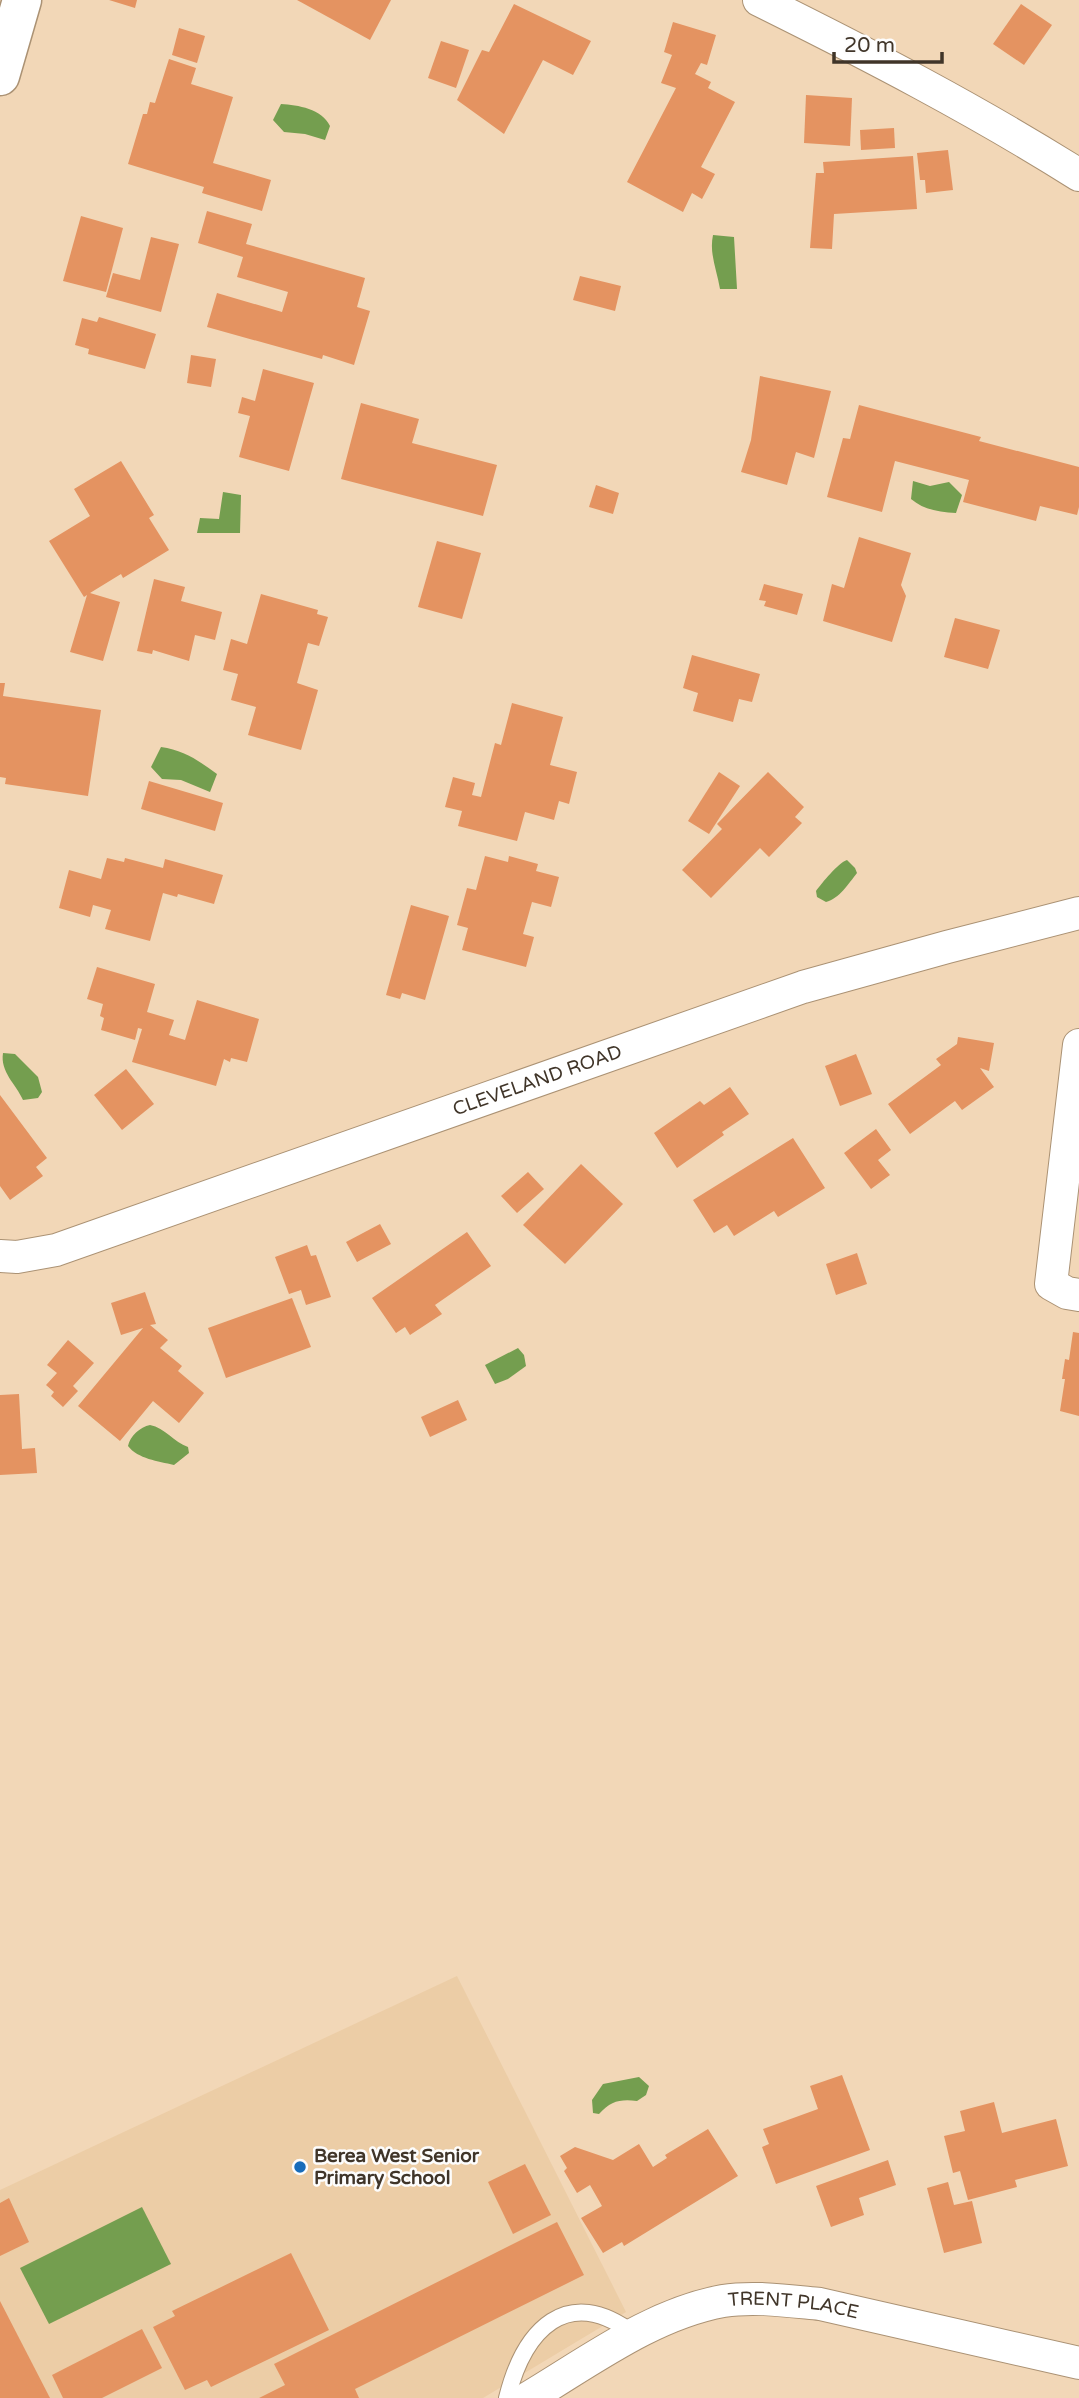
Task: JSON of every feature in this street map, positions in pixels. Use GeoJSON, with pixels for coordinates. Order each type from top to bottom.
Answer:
{"type":"FeatureCollection","features":[{"type":"Feature","properties":{"kind":"street"},"geometry":{"type":"LineString","coordinates":[[0,76],[22,0]]}},
{"type":"Feature","properties":{"kind":"street"},"geometry":{"type":"LineString","coordinates":[[759,0],[880,60],[1017,136],[1079,175]]}},
{"type":"Feature","properties":{"kind":"street","name":"CLEVELAND ROAD"},"geometry":{"type":"LineString","coordinates":[[0,1256],[17,1257],[56,1250],[236,1189],[803,987],[1079,913]]}},
{"type":"Feature","properties":{"kind":"street"},"geometry":{"type":"LineString","coordinates":[[1079,1045],[1051,1284],[1067,1293],[1079,1295]]}},
{"type":"Feature","properties":{"kind":"street","name":"TRENT PLACE"},"geometry":{"type":"LineString","coordinates":[[528,2398],[634,2334],[681,2311],[726,2300],[776,2300],[820,2304],[1079,2363]]}},
{"type":"Feature","properties":{"kind":"lane"},"geometry":{"type":"LineString","coordinates":[[507,2398],[514,2371],[526,2347],[546,2326],[564,2315],[576,2311],[607,2316],[634,2334]]}},
{"type":"Feature","properties":{"kind":"shaded area"},"geometry":{"type":"Polygon","coordinates":[[[281,104],[302,107],[326,120],[330,126],[325,140],[284,132],[273,120],[281,104]]]}},
{"type":"Feature","properties":{"kind":"shaded area"},"geometry":{"type":"Polygon","coordinates":[[[713,235],[734,237],[737,289],[720,289],[713,255],[713,235]]]}},
{"type":"Feature","properties":{"kind":"shaded area"},"geometry":{"type":"Polygon","coordinates":[[[913,481],[930,486],[949,482],[962,495],[956,513],[932,510],[916,503],[911,499],[913,481]]]}},
{"type":"Feature","properties":{"kind":"shaded area"},"geometry":{"type":"Polygon","coordinates":[[[223,492],[241,495],[240,533],[197,533],[200,518],[219,519],[223,492]]]}},
{"type":"Feature","properties":{"kind":"shaded area"},"geometry":{"type":"Polygon","coordinates":[[[161,747],[184,753],[217,774],[210,792],[181,780],[162,779],[151,767],[161,747]]]}},
{"type":"Feature","properties":{"kind":"shaded area"},"geometry":{"type":"Polygon","coordinates":[[[847,860],[857,873],[847,886],[826,902],[817,897],[816,891],[822,883],[847,860]]]}},
{"type":"Feature","properties":{"kind":"shaded area"},"geometry":{"type":"Polygon","coordinates":[[[3,1053],[15,1054],[38,1077],[42,1092],[38,1098],[23,1100],[6,1072],[3,1053]]]}},
{"type":"Feature","properties":{"kind":"shaded area"},"geometry":{"type":"Polygon","coordinates":[[[518,1348],[524,1355],[526,1366],[508,1379],[495,1384],[485,1365],[518,1348]]]}},
{"type":"Feature","properties":{"kind":"shaded area"},"geometry":{"type":"Polygon","coordinates":[[[150,1425],[188,1447],[189,1453],[174,1465],[137,1454],[128,1446],[131,1439],[139,1430],[150,1425]]]}},
{"type":"Feature","properties":{"kind":"shaded area","name":"Berea West Senior Primary School"},"geometry":{"type":"Polygon","coordinates":[[[457,1976],[626,2312],[483,2398],[0,2398],[0,2190],[457,1976]]]}},
{"type":"Feature","properties":{"kind":"shaded area"},"geometry":{"type":"Polygon","coordinates":[[[639,2077],[649,2086],[646,2095],[637,2101],[616,2102],[599,2114],[593,2113],[592,2100],[603,2084],[639,2077]]]}},
{"type":"Feature","properties":{"kind":"shaded area"},"geometry":{"type":"Polygon","coordinates":[[[142,2207],[171,2264],[49,2324],[20,2268],[142,2207]]]}},
{"type":"Feature","properties":{"kind":"building"},"geometry":{"type":"Polygon","coordinates":[[[109,0],[137,0],[135,8],[109,0]]]}},
{"type":"Feature","properties":{"kind":"building"},"geometry":{"type":"Polygon","coordinates":[[[297,0],[391,0],[370,40],[297,0]]]}},
{"type":"Feature","properties":{"kind":"building"},"geometry":{"type":"Polygon","coordinates":[[[514,4],[591,41],[573,75],[543,60],[504,134],[457,100],[482,50],[489,52],[514,4]]]}},
{"type":"Feature","properties":{"kind":"building"},"geometry":{"type":"Polygon","coordinates":[[[1021,4],[1052,25],[1024,65],[993,44],[1021,4]]]}},
{"type":"Feature","properties":{"kind":"building"},"geometry":{"type":"Polygon","coordinates":[[[673,22],[716,35],[707,65],[701,63],[695,74],[711,82],[708,88],[735,102],[701,167],[715,174],[702,199],[692,193],[683,212],[627,182],[676,88],[661,83],[672,55],[664,52],[673,22]]]}},
{"type":"Feature","properties":{"kind":"building"},"geometry":{"type":"Polygon","coordinates":[[[179,28],[205,36],[197,63],[172,55],[179,28]]]}},
{"type":"Feature","properties":{"kind":"building"},"geometry":{"type":"Polygon","coordinates":[[[441,41],[469,50],[456,88],[428,78],[441,41]]]}},
{"type":"Feature","properties":{"kind":"building"},"geometry":{"type":"Polygon","coordinates":[[[169,59],[196,68],[191,84],[233,97],[213,163],[271,180],[262,211],[202,193],[204,187],[128,164],[143,114],[147,114],[150,102],[155,103],[169,59]]]}},
{"type":"Feature","properties":{"kind":"building"},"geometry":{"type":"Polygon","coordinates":[[[806,95],[852,98],[850,146],[804,143],[806,95]]]}},
{"type":"Feature","properties":{"kind":"building"},"geometry":{"type":"Polygon","coordinates":[[[894,128],[895,148],[861,150],[860,130],[894,128]]]}},
{"type":"Feature","properties":{"kind":"building"},"geometry":{"type":"Polygon","coordinates":[[[948,150],[953,190],[926,193],[925,180],[920,180],[917,153],[948,150]]]}},
{"type":"Feature","properties":{"kind":"building"},"geometry":{"type":"Polygon","coordinates":[[[913,156],[917,209],[834,214],[832,249],[810,248],[816,173],[824,173],[823,162],[913,156]]]}},
{"type":"Feature","properties":{"kind":"building"},"geometry":{"type":"Polygon","coordinates":[[[207,211],[252,224],[246,244],[365,278],[357,307],[370,311],[354,365],[323,355],[322,359],[207,327],[217,293],[282,312],[288,292],[237,277],[243,257],[198,243],[207,211]]]}},
{"type":"Feature","properties":{"kind":"building"},"geometry":{"type":"Polygon","coordinates":[[[81,216],[123,228],[106,292],[63,281],[81,216]]]}},
{"type":"Feature","properties":{"kind":"building"},"geometry":{"type":"Polygon","coordinates":[[[151,237],[179,244],[161,312],[106,297],[113,273],[140,280],[151,237]]]}},
{"type":"Feature","properties":{"kind":"building"},"geometry":{"type":"Polygon","coordinates":[[[580,276],[621,286],[615,311],[573,300],[580,276]]]}},
{"type":"Feature","properties":{"kind":"building"},"geometry":{"type":"Polygon","coordinates":[[[99,317],[156,334],[145,369],[88,354],[89,349],[75,345],[82,318],[97,322],[99,317]]]}},
{"type":"Feature","properties":{"kind":"building"},"geometry":{"type":"Polygon","coordinates":[[[191,355],[216,359],[211,387],[187,383],[191,355]]]}},
{"type":"Feature","properties":{"kind":"building"},"geometry":{"type":"Polygon","coordinates":[[[263,369],[314,383],[289,471],[239,457],[250,416],[238,413],[242,397],[255,401],[263,369]]]}},
{"type":"Feature","properties":{"kind":"building"},"geometry":{"type":"Polygon","coordinates":[[[760,376],[831,391],[814,458],[796,452],[787,485],[741,472],[751,440],[760,376]]]}},
{"type":"Feature","properties":{"kind":"building"},"geometry":{"type":"Polygon","coordinates":[[[361,403],[419,419],[412,443],[497,465],[483,516],[341,479],[361,403]]]}},
{"type":"Feature","properties":{"kind":"building"},"geometry":{"type":"Polygon","coordinates":[[[859,405],[981,437],[979,441],[1079,467],[1077,515],[1040,506],[1036,521],[963,502],[969,480],[895,461],[882,512],[827,497],[843,438],[850,439],[859,405]]]}},
{"type":"Feature","properties":{"kind":"building"},"geometry":{"type":"Polygon","coordinates":[[[121,461],[154,515],[149,518],[169,550],[123,578],[121,574],[90,593],[120,602],[103,661],[70,652],[87,595],[84,597],[49,541],[90,516],[74,489],[121,461]]]}},
{"type":"Feature","properties":{"kind":"building"},"geometry":{"type":"Polygon","coordinates":[[[596,485],[619,493],[613,514],[589,507],[596,485]]]}},
{"type":"Feature","properties":{"kind":"building"},"geometry":{"type":"Polygon","coordinates":[[[859,537],[911,553],[901,585],[906,596],[892,642],[823,621],[832,584],[844,588],[859,537]]]}},
{"type":"Feature","properties":{"kind":"building"},"geometry":{"type":"Polygon","coordinates":[[[437,541],[481,553],[462,619],[418,607],[437,541]]]}},
{"type":"Feature","properties":{"kind":"building"},"geometry":{"type":"Polygon","coordinates":[[[154,579],[185,587],[181,601],[222,612],[215,640],[195,635],[189,661],[153,650],[152,654],[137,651],[154,579]]]}},
{"type":"Feature","properties":{"kind":"building"},"geometry":{"type":"Polygon","coordinates":[[[764,584],[803,594],[797,615],[764,606],[766,601],[759,600],[764,584]]]}},
{"type":"Feature","properties":{"kind":"building"},"geometry":{"type":"Polygon","coordinates":[[[261,594],[318,610],[317,614],[328,617],[319,646],[308,643],[297,683],[318,690],[301,750],[248,735],[256,707],[231,700],[238,674],[223,670],[231,639],[247,644],[261,594]]]}},
{"type":"Feature","properties":{"kind":"building"},"geometry":{"type":"Polygon","coordinates":[[[955,618],[1000,630],[988,669],[944,657],[955,618]]]}},
{"type":"Feature","properties":{"kind":"building"},"geometry":{"type":"Polygon","coordinates":[[[692,655],[760,674],[752,702],[739,699],[733,722],[693,711],[698,693],[683,688],[692,655]]]}},
{"type":"Feature","properties":{"kind":"building"},"geometry":{"type":"Polygon","coordinates":[[[0,683],[5,683],[3,696],[101,710],[88,796],[5,784],[6,778],[0,777],[0,683]]]}},
{"type":"Feature","properties":{"kind":"building"},"geometry":{"type":"Polygon","coordinates":[[[512,703],[563,717],[550,765],[577,772],[569,804],[559,801],[554,820],[525,812],[517,841],[458,826],[462,811],[445,807],[453,777],[475,783],[472,795],[481,797],[495,743],[501,745],[512,703]]]}},
{"type":"Feature","properties":{"kind":"building"},"geometry":{"type":"Polygon","coordinates":[[[719,772],[740,786],[709,834],[688,821],[719,772]]]}},
{"type":"Feature","properties":{"kind":"building"},"geometry":{"type":"Polygon","coordinates":[[[768,772],[804,807],[795,817],[802,823],[769,857],[760,848],[711,898],[682,870],[722,829],[717,824],[768,772]]]}},
{"type":"Feature","properties":{"kind":"building"},"geometry":{"type":"Polygon","coordinates":[[[149,781],[223,803],[215,831],[141,809],[149,781]]]}},
{"type":"Feature","properties":{"kind":"building"},"geometry":{"type":"Polygon","coordinates":[[[485,856],[508,862],[509,856],[538,864],[536,871],[559,877],[551,907],[532,902],[523,934],[534,937],[526,967],[462,950],[468,928],[457,925],[467,888],[476,890],[485,856]]]}},
{"type":"Feature","properties":{"kind":"building"},"geometry":{"type":"Polygon","coordinates":[[[107,858],[124,862],[125,858],[163,868],[165,859],[223,875],[214,904],[178,894],[177,897],[163,893],[150,941],[105,929],[111,910],[93,905],[90,917],[59,908],[69,870],[101,879],[107,858]]]}},
{"type":"Feature","properties":{"kind":"building"},"geometry":{"type":"Polygon","coordinates":[[[411,905],[449,916],[425,1000],[402,993],[400,999],[386,995],[411,905]]]}},
{"type":"Feature","properties":{"kind":"building"},"geometry":{"type":"Polygon","coordinates":[[[97,967],[155,984],[147,1012],[174,1020],[169,1035],[185,1040],[197,1000],[259,1019],[247,1062],[231,1058],[230,1062],[224,1059],[216,1086],[132,1062],[142,1029],[138,1028],[135,1040],[101,1030],[103,1004],[87,999],[97,967]]]}},
{"type":"Feature","properties":{"kind":"building"},"geometry":{"type":"Polygon","coordinates":[[[958,1037],[994,1043],[989,1071],[980,1068],[994,1087],[962,1110],[955,1101],[910,1134],[888,1104],[941,1065],[936,1059],[957,1044],[958,1037]]]}},
{"type":"Feature","properties":{"kind":"building"},"geometry":{"type":"Polygon","coordinates":[[[856,1054],[872,1094],[840,1106],[825,1066],[856,1054]]]}},
{"type":"Feature","properties":{"kind":"building"},"geometry":{"type":"Polygon","coordinates":[[[126,1069],[154,1104],[122,1130],[94,1095],[126,1069]]]}},
{"type":"Feature","properties":{"kind":"building"},"geometry":{"type":"Polygon","coordinates":[[[730,1087],[749,1114],[677,1168],[654,1133],[700,1101],[704,1105],[730,1087]]]}},
{"type":"Feature","properties":{"kind":"building"},"geometry":{"type":"Polygon","coordinates":[[[0,1095],[47,1158],[36,1167],[43,1176],[10,1200],[0,1186],[0,1095]]]}},
{"type":"Feature","properties":{"kind":"building"},"geometry":{"type":"Polygon","coordinates":[[[876,1129],[891,1150],[878,1160],[890,1175],[871,1189],[844,1153],[876,1129]]]}},
{"type":"Feature","properties":{"kind":"building"},"geometry":{"type":"Polygon","coordinates":[[[793,1138],[825,1188],[778,1217],[774,1211],[734,1236],[727,1225],[714,1233],[693,1200],[793,1138]]]}},
{"type":"Feature","properties":{"kind":"building"},"geometry":{"type":"Polygon","coordinates":[[[581,1164],[623,1204],[565,1264],[523,1225],[581,1164]]]}},
{"type":"Feature","properties":{"kind":"building"},"geometry":{"type":"Polygon","coordinates":[[[528,1172],[544,1189],[517,1213],[501,1196],[528,1172]]]}},
{"type":"Feature","properties":{"kind":"building"},"geometry":{"type":"Polygon","coordinates":[[[380,1224],[391,1244],[357,1262],[346,1242],[380,1224]]]}},
{"type":"Feature","properties":{"kind":"building"},"geometry":{"type":"Polygon","coordinates":[[[467,1232],[491,1266],[435,1305],[442,1314],[410,1335],[405,1327],[396,1333],[372,1298],[467,1232]]]}},
{"type":"Feature","properties":{"kind":"building"},"geometry":{"type":"Polygon","coordinates":[[[307,1245],[311,1256],[316,1255],[331,1297],[306,1305],[301,1290],[289,1294],[275,1257],[307,1245]]]}},
{"type":"Feature","properties":{"kind":"building"},"geometry":{"type":"Polygon","coordinates":[[[857,1253],[867,1284],[836,1295],[826,1264],[857,1253]]]}},
{"type":"Feature","properties":{"kind":"building"},"geometry":{"type":"Polygon","coordinates":[[[145,1292],[156,1324],[150,1325],[168,1340],[160,1348],[182,1366],[178,1371],[204,1393],[179,1423],[153,1401],[120,1441],[78,1406],[143,1328],[121,1335],[111,1303],[145,1292]]]}},
{"type":"Feature","properties":{"kind":"building"},"geometry":{"type":"Polygon","coordinates":[[[292,1298],[311,1347],[226,1378],[208,1328],[292,1298]]]}},
{"type":"Feature","properties":{"kind":"building"},"geometry":{"type":"Polygon","coordinates":[[[1073,1332],[1079,1333],[1079,1416],[1060,1411],[1065,1359],[1069,1360],[1073,1332]]]}},
{"type":"Feature","properties":{"kind":"building"},"geometry":{"type":"Polygon","coordinates":[[[68,1340],[94,1363],[73,1386],[78,1391],[63,1407],[51,1396],[54,1392],[46,1385],[57,1373],[47,1365],[68,1340]]]}},
{"type":"Feature","properties":{"kind":"building"},"geometry":{"type":"Polygon","coordinates":[[[19,1394],[22,1449],[35,1448],[37,1473],[0,1475],[0,1395],[19,1394]]]}},
{"type":"Feature","properties":{"kind":"building"},"geometry":{"type":"Polygon","coordinates":[[[458,1400],[467,1420],[430,1437],[421,1417],[458,1400]]]}},
{"type":"Feature","properties":{"kind":"building"},"geometry":{"type":"Polygon","coordinates":[[[842,2075],[870,2150],[776,2184],[762,2147],[769,2144],[763,2129],[818,2109],[810,2086],[842,2075]]]}},
{"type":"Feature","properties":{"kind":"building"},"geometry":{"type":"Polygon","coordinates":[[[994,2102],[1002,2133],[1056,2119],[1068,2166],[1015,2180],[1017,2187],[968,2200],[960,2171],[953,2173],[944,2136],[965,2131],[960,2111],[994,2102]]]}},
{"type":"Feature","properties":{"kind":"building"},"geometry":{"type":"Polygon","coordinates":[[[708,2129],[738,2176],[624,2246],[622,2242],[603,2253],[581,2218],[602,2206],[590,2185],[577,2193],[564,2171],[567,2168],[560,2156],[575,2147],[613,2160],[639,2144],[653,2167],[667,2158],[665,2155],[708,2129]]]}},
{"type":"Feature","properties":{"kind":"building"},"geometry":{"type":"Polygon","coordinates":[[[888,2160],[896,2185],[859,2198],[864,2215],[831,2227],[816,2186],[888,2160]]]}},
{"type":"Feature","properties":{"kind":"building"},"geometry":{"type":"Polygon","coordinates":[[[525,2164],[551,2215],[513,2234],[488,2182],[525,2164]]]}},
{"type":"Feature","properties":{"kind":"building"},"geometry":{"type":"Polygon","coordinates":[[[948,2182],[954,2205],[972,2201],[982,2243],[944,2253],[927,2188],[948,2182]]]}},
{"type":"Feature","properties":{"kind":"building"},"geometry":{"type":"Polygon","coordinates":[[[9,2198],[29,2242],[0,2256],[0,2203],[9,2198]]]}},
{"type":"Feature","properties":{"kind":"building"},"geometry":{"type":"Polygon","coordinates":[[[557,2222],[584,2275],[355,2389],[359,2398],[259,2398],[285,2385],[274,2364],[557,2222]]]}},
{"type":"Feature","properties":{"kind":"building"},"geometry":{"type":"Polygon","coordinates":[[[291,2253],[329,2330],[211,2387],[207,2380],[185,2390],[153,2327],[175,2316],[172,2311],[291,2253]]]}},
{"type":"Feature","properties":{"kind":"building"},"geometry":{"type":"Polygon","coordinates":[[[0,2301],[50,2398],[0,2398],[0,2301]]]}},
{"type":"Feature","properties":{"kind":"building"},"geometry":{"type":"Polygon","coordinates":[[[142,2329],[162,2368],[102,2398],[63,2398],[52,2375],[142,2329]]]}},
{"type":"Feature","properties":{"kind":"place","name":"Berea West Senior Primary School"},"geometry":{"type":"Point","coordinates":[300,2167]}}]}
